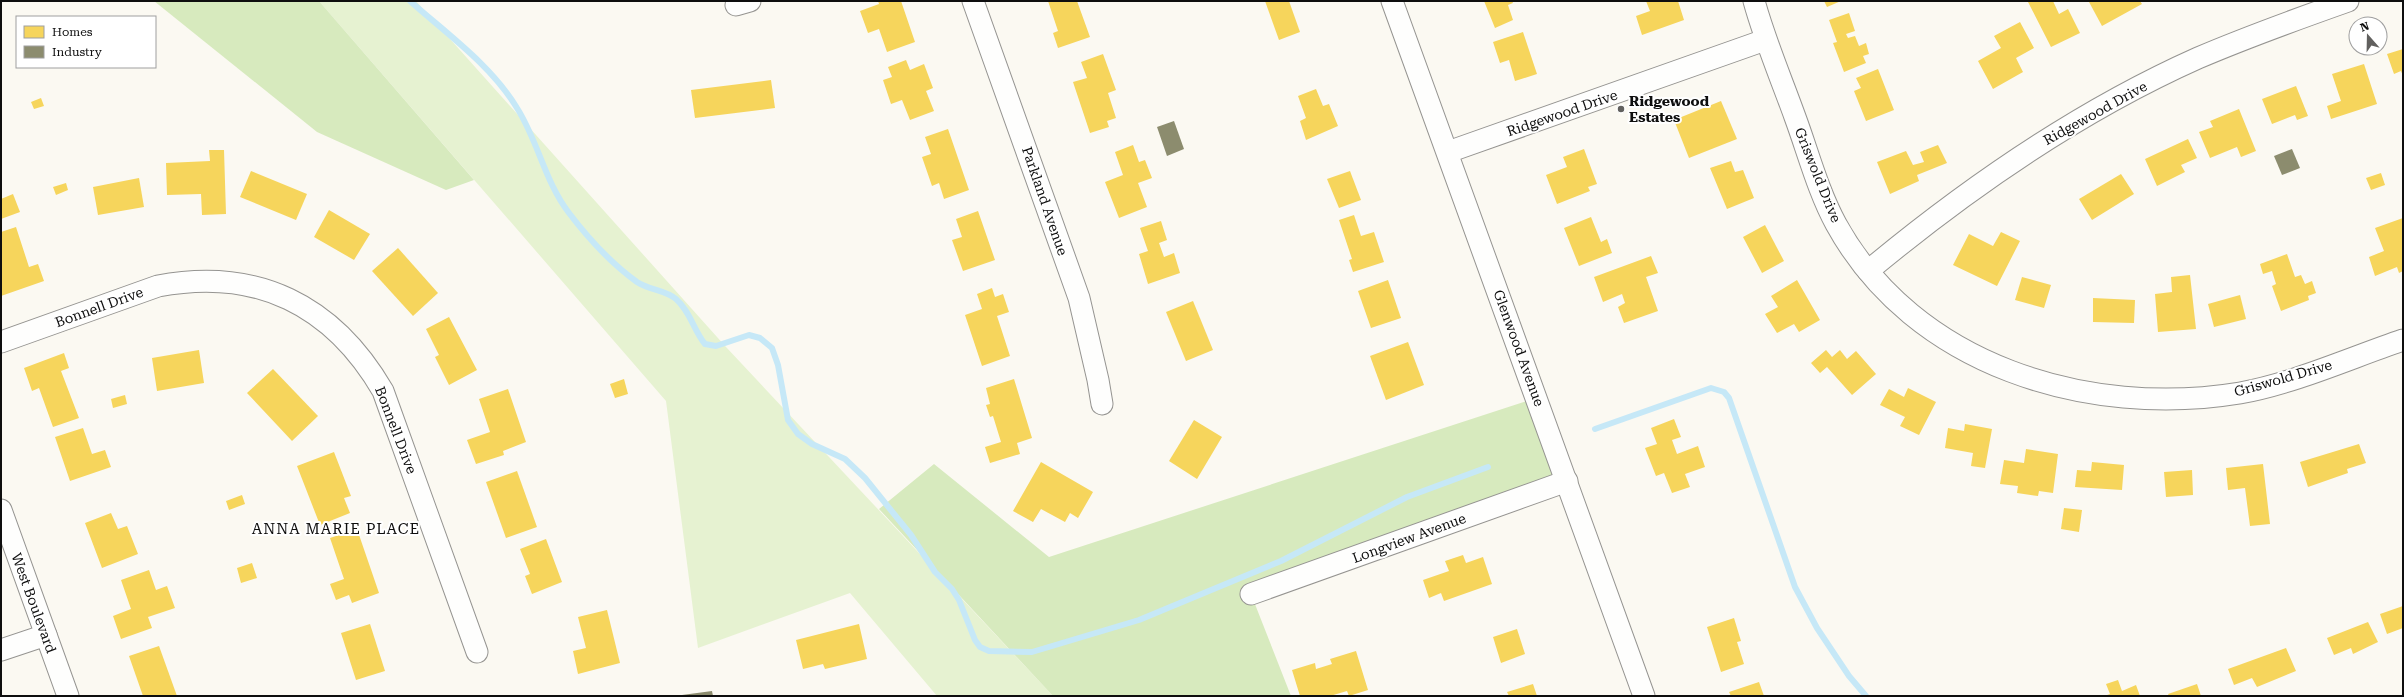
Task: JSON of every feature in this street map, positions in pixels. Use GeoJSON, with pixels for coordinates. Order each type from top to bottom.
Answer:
{"type":"FeatureCollection","features":[{"type":"Feature","properties":{"kind":"street","name":"Parkland Avenue"},"geometry":{"type":"LineString","coordinates":[[973,1],[1079,298],[1095,366],[1102,404]]}},
{"type":"Feature","properties":{"kind":"street","name":"Glenwood Avenue"},"geometry":{"type":"LineString","coordinates":[[1392,1],[1644,696]]}},
{"type":"Feature","properties":{"kind":"street","name":"Griswold Drive"},"geometry":{"type":"LineString","coordinates":[[1754,1],[1765,40],[1836,224],[1868,271],[1908,313],[1957,346],[2008,370],[2037,381],[2096,395],[2129,399],[2184,400],[2242,392],[2294,378],[2403,340]]}},
{"type":"Feature","properties":{"kind":"street","name":"Ridgewood Drive"},"geometry":{"type":"LineString","coordinates":[[1868,271],[1961,197],[2004,166],[2105,105],[2197,59],[2256,34],[2348,1]]}},
{"type":"Feature","properties":{"kind":"street","name":"Ridgewood Drive"},"geometry":{"type":"LineString","coordinates":[[1448,152],[1765,40]]}},
{"type":"Feature","properties":{"kind":"street","name":"Bonnell Drive"},"geometry":{"type":"LineString","coordinates":[[1,342],[158,286],[175,282],[206,280],[241,283],[271,292],[303,306],[329,324],[350,343],[369,367],[383,392],[477,652]]}},
{"type":"Feature","properties":{"kind":"street","name":"Longview Avenue"},"geometry":{"type":"LineString","coordinates":[[1250,594],[1567,481]]}},
{"type":"Feature","properties":{"kind":"street","name":"West Boulevard"},"geometry":{"type":"LineString","coordinates":[[1,510],[68,696]]}},
{"type":"Feature","properties":{"kind":"street"},"geometry":{"type":"LineString","coordinates":[[1,650],[46,635]]}},
{"type":"Feature","properties":{"kind":"green space"},"geometry":{"type":"Polygon","coordinates":[[[154,1],[319,1],[474,180],[446,190],[317,132],[154,1]]]}},
{"type":"Feature","properties":{"kind":"green space"},"geometry":{"type":"Polygon","coordinates":[[[319,1],[416,1],[726,347],[1053,696],[937,696],[850,593],[698,648],[666,401],[319,1]]]}},
{"type":"Feature","properties":{"kind":"green space"},"geometry":{"type":"Polygon","coordinates":[[[1536,398],[1567,481],[1251,594],[1291,696],[1053,696],[879,509],[934,464],[1049,557],[1536,398]]]}},
{"type":"Feature","properties":{"kind":"building: Homes"},"geometry":{"type":"Polygon","coordinates":[[[878,1],[901,1],[915,42],[887,52],[879,29],[868,33],[860,11],[879,4],[878,1]]]}},
{"type":"Feature","properties":{"kind":"building: Homes"},"geometry":{"type":"Polygon","coordinates":[[[1048,1],[1077,1],[1090,37],[1058,48],[1053,33],[1058,31],[1048,1]]]}},
{"type":"Feature","properties":{"kind":"building: Homes"},"geometry":{"type":"Polygon","coordinates":[[[1265,1],[1289,1],[1300,32],[1279,40],[1265,1]]]}},
{"type":"Feature","properties":{"kind":"building: Homes"},"geometry":{"type":"Polygon","coordinates":[[[1484,1],[1512,1],[1513,3],[1508,5],[1513,20],[1495,28],[1484,1]]]}},
{"type":"Feature","properties":{"kind":"building: Homes"},"geometry":{"type":"Polygon","coordinates":[[[1646,1],[1678,1],[1684,20],[1642,35],[1636,16],[1650,11],[1646,1]]]}},
{"type":"Feature","properties":{"kind":"building: Homes"},"geometry":{"type":"Polygon","coordinates":[[[1824,1],[1841,1],[1827,7],[1824,1]]]}},
{"type":"Feature","properties":{"kind":"building: Homes"},"geometry":{"type":"Polygon","coordinates":[[[2053,1],[2059,14],[2068,9],[2080,33],[2051,47],[2028,2],[2053,1]]]}},
{"type":"Feature","properties":{"kind":"building: Homes"},"geometry":{"type":"Polygon","coordinates":[[[2140,1],[2142,4],[2102,26],[2089,2],[2140,1]]]}},
{"type":"Feature","properties":{"kind":"building: Homes"},"geometry":{"type":"Polygon","coordinates":[[[1849,13],[1855,31],[1846,34],[1848,38],[1855,36],[1859,46],[1866,43],[1869,54],[1863,56],[1866,63],[1844,72],[1833,43],[1837,42],[1829,20],[1849,13]]]}},
{"type":"Feature","properties":{"kind":"building: Homes"},"geometry":{"type":"Polygon","coordinates":[[[2020,22],[2034,48],[2016,58],[2023,72],[1993,89],[1978,61],[2001,48],[1994,36],[2020,22]]]}},
{"type":"Feature","properties":{"kind":"building: Homes"},"geometry":{"type":"Polygon","coordinates":[[[1523,32],[1537,74],[1515,81],[1509,60],[1500,63],[1493,42],[1523,32]]]}},
{"type":"Feature","properties":{"kind":"building: Homes"},"geometry":{"type":"Polygon","coordinates":[[[2403,49],[2403,76],[2401,71],[2394,74],[2388,54],[2403,49]]]}},
{"type":"Feature","properties":{"kind":"building: Homes"},"geometry":{"type":"Polygon","coordinates":[[[1103,54],[1116,90],[1108,93],[1116,118],[1107,121],[1109,127],[1090,133],[1073,82],[1087,78],[1081,62],[1103,54]]]}},
{"type":"Feature","properties":{"kind":"building: Homes"},"geometry":{"type":"Polygon","coordinates":[[[906,60],[910,70],[924,64],[933,88],[926,91],[934,111],[910,120],[902,100],[891,104],[883,80],[892,77],[888,67],[906,60]]]}},
{"type":"Feature","properties":{"kind":"building: Homes"},"geometry":{"type":"Polygon","coordinates":[[[2364,64],[2377,104],[2331,119],[2327,106],[2341,101],[2332,74],[2364,64]]]}},
{"type":"Feature","properties":{"kind":"building: Homes"},"geometry":{"type":"Polygon","coordinates":[[[1878,69],[1894,110],[1866,121],[1854,91],[1861,88],[1856,78],[1878,69]]]}},
{"type":"Feature","properties":{"kind":"building: Homes"},"geometry":{"type":"Polygon","coordinates":[[[771,80],[775,108],[695,118],[691,90],[771,80]]]}},
{"type":"Feature","properties":{"kind":"building: Homes"},"geometry":{"type":"Polygon","coordinates":[[[2296,86],[2308,116],[2297,120],[2295,115],[2272,124],[2262,99],[2296,86]]]}},
{"type":"Feature","properties":{"kind":"building: Homes"},"geometry":{"type":"Polygon","coordinates":[[[1316,89],[1323,106],[1329,104],[1338,126],[1306,140],[1300,121],[1306,118],[1298,96],[1316,89]]]}},
{"type":"Feature","properties":{"kind":"building: Homes"},"geometry":{"type":"Polygon","coordinates":[[[41,98],[44,106],[34,109],[31,102],[41,98]]]}},
{"type":"Feature","properties":{"kind":"building: Homes"},"geometry":{"type":"Polygon","coordinates":[[[1721,101],[1737,139],[1689,158],[1674,120],[1721,101]]]}},
{"type":"Feature","properties":{"kind":"building: Homes"},"geometry":{"type":"Polygon","coordinates":[[[2239,109],[2256,151],[2241,157],[2237,147],[2210,158],[2199,132],[2213,127],[2210,121],[2239,109]]]}},
{"type":"Feature","properties":{"kind":"building: Homes"},"geometry":{"type":"Polygon","coordinates":[[[948,129],[969,190],[944,199],[939,183],[932,186],[922,157],[931,154],[925,137],[948,129]]]}},
{"type":"Feature","properties":{"kind":"building: Homes"},"geometry":{"type":"Polygon","coordinates":[[[2188,139],[2197,158],[2181,165],[2185,172],[2157,186],[2145,159],[2188,139]]]}},
{"type":"Feature","properties":{"kind":"building: Homes"},"geometry":{"type":"Polygon","coordinates":[[[1133,145],[1139,162],[1145,160],[1152,178],[1138,183],[1147,207],[1119,218],[1105,182],[1123,175],[1115,152],[1133,145]]]}},
{"type":"Feature","properties":{"kind":"building: Homes"},"geometry":{"type":"Polygon","coordinates":[[[1938,145],[1947,163],[1917,175],[1919,181],[1890,194],[1877,162],[1906,151],[1913,165],[1924,162],[1920,152],[1938,145]]]}},
{"type":"Feature","properties":{"kind":"building: Homes"},"geometry":{"type":"Polygon","coordinates":[[[1584,149],[1597,184],[1588,187],[1590,191],[1557,204],[1546,175],[1567,167],[1563,157],[1584,149]]]}},
{"type":"Feature","properties":{"kind":"building: Homes"},"geometry":{"type":"Polygon","coordinates":[[[209,150],[224,150],[226,214],[202,215],[201,194],[167,195],[166,163],[210,161],[209,150]]]}},
{"type":"Feature","properties":{"kind":"building: Homes"},"geometry":{"type":"Polygon","coordinates":[[[1731,161],[1735,172],[1743,170],[1754,198],[1727,209],[1710,168],[1731,161]]]}},
{"type":"Feature","properties":{"kind":"building: Homes"},"geometry":{"type":"Polygon","coordinates":[[[251,171],[307,194],[296,220],[240,197],[251,171]]]}},
{"type":"Feature","properties":{"kind":"building: Homes"},"geometry":{"type":"Polygon","coordinates":[[[1350,171],[1361,200],[1339,208],[1327,179],[1350,171]]]}},
{"type":"Feature","properties":{"kind":"building: Homes"},"geometry":{"type":"Polygon","coordinates":[[[2381,173],[2385,185],[2371,190],[2366,178],[2381,173]]]}},
{"type":"Feature","properties":{"kind":"building: Homes"},"geometry":{"type":"Polygon","coordinates":[[[2121,174],[2134,194],[2092,220],[2079,199],[2121,174]]]}},
{"type":"Feature","properties":{"kind":"building: Homes"},"geometry":{"type":"Polygon","coordinates":[[[139,178],[144,207],[98,215],[93,187],[139,178]]]}},
{"type":"Feature","properties":{"kind":"building: Homes"},"geometry":{"type":"Polygon","coordinates":[[[66,183],[68,190],[56,195],[53,187],[66,183]]]}},
{"type":"Feature","properties":{"kind":"building: Homes"},"geometry":{"type":"Polygon","coordinates":[[[13,194],[20,212],[1,219],[1,199],[13,194]]]}},
{"type":"Feature","properties":{"kind":"building: Homes"},"geometry":{"type":"Polygon","coordinates":[[[329,210],[370,234],[354,260],[314,237],[329,210]]]}},
{"type":"Feature","properties":{"kind":"building: Homes"},"geometry":{"type":"Polygon","coordinates":[[[978,211],[995,260],[963,271],[952,240],[962,237],[956,219],[978,211]]]}},
{"type":"Feature","properties":{"kind":"building: Homes"},"geometry":{"type":"Polygon","coordinates":[[[1354,215],[1361,236],[1374,232],[1384,262],[1353,272],[1349,260],[1352,259],[1339,220],[1354,215]]]}},
{"type":"Feature","properties":{"kind":"building: Homes"},"geometry":{"type":"Polygon","coordinates":[[[1591,217],[1601,242],[1607,239],[1612,253],[1579,266],[1564,228],[1591,217]]]}},
{"type":"Feature","properties":{"kind":"building: Homes"},"geometry":{"type":"Polygon","coordinates":[[[2403,218],[2403,271],[2399,273],[2397,267],[2375,276],[2369,257],[2384,251],[2375,228],[2403,218]]]}},
{"type":"Feature","properties":{"kind":"building: Homes"},"geometry":{"type":"Polygon","coordinates":[[[1161,221],[1167,240],[1159,243],[1164,257],[1174,253],[1180,273],[1148,284],[1139,254],[1148,251],[1140,228],[1161,221]]]}},
{"type":"Feature","properties":{"kind":"building: Homes"},"geometry":{"type":"Polygon","coordinates":[[[1765,225],[1784,261],[1762,273],[1743,237],[1765,225]]]}},
{"type":"Feature","properties":{"kind":"building: Homes"},"geometry":{"type":"Polygon","coordinates":[[[16,227],[29,267],[38,264],[44,281],[1,296],[1,232],[16,227]]]}},
{"type":"Feature","properties":{"kind":"building: Homes"},"geometry":{"type":"Polygon","coordinates":[[[2001,232],[2020,241],[1997,286],[1953,265],[1969,234],[1993,246],[2001,232]]]}},
{"type":"Feature","properties":{"kind":"building: Homes"},"geometry":{"type":"Polygon","coordinates":[[[398,248],[438,293],[413,316],[372,271],[398,248]]]}},
{"type":"Feature","properties":{"kind":"building: Homes"},"geometry":{"type":"Polygon","coordinates":[[[2287,254],[2295,277],[2301,275],[2305,284],[2312,281],[2316,293],[2308,296],[2309,300],[2281,311],[2272,286],[2276,284],[2272,271],[2263,274],[2260,264],[2287,254]]]}},
{"type":"Feature","properties":{"kind":"building: Homes"},"geometry":{"type":"Polygon","coordinates":[[[1651,256],[1658,273],[1646,277],[1658,311],[1624,323],[1618,307],[1625,303],[1622,294],[1603,302],[1594,277],[1651,256]]]}},
{"type":"Feature","properties":{"kind":"building: Homes"},"geometry":{"type":"Polygon","coordinates":[[[2190,275],[2196,329],[2158,332],[2155,294],[2172,292],[2171,277],[2190,275]]]}},
{"type":"Feature","properties":{"kind":"building: Homes"},"geometry":{"type":"Polygon","coordinates":[[[2022,277],[2051,285],[2044,308],[2015,300],[2022,277]]]}},
{"type":"Feature","properties":{"kind":"building: Homes"},"geometry":{"type":"Polygon","coordinates":[[[1388,280],[1401,318],[1371,328],[1358,291],[1388,280]]]}},
{"type":"Feature","properties":{"kind":"building: Homes"},"geometry":{"type":"Polygon","coordinates":[[[1797,280],[1820,320],[1799,332],[1794,324],[1777,333],[1765,314],[1778,307],[1771,296],[1797,280]]]}},
{"type":"Feature","properties":{"kind":"building: Homes"},"geometry":{"type":"Polygon","coordinates":[[[992,288],[995,297],[1003,294],[1009,312],[997,316],[1010,356],[982,366],[965,315],[982,309],[977,294],[992,288]]]}},
{"type":"Feature","properties":{"kind":"building: Homes"},"geometry":{"type":"Polygon","coordinates":[[[2240,295],[2246,319],[2214,327],[2208,304],[2240,295]]]}},
{"type":"Feature","properties":{"kind":"building: Homes"},"geometry":{"type":"Polygon","coordinates":[[[2093,298],[2135,300],[2134,323],[2093,322],[2093,298]]]}},
{"type":"Feature","properties":{"kind":"building: Homes"},"geometry":{"type":"Polygon","coordinates":[[[1193,301],[1213,350],[1186,361],[1166,312],[1193,301]]]}},
{"type":"Feature","properties":{"kind":"building: Homes"},"geometry":{"type":"Polygon","coordinates":[[[449,317],[477,370],[449,385],[435,357],[439,355],[426,329],[449,317]]]}},
{"type":"Feature","properties":{"kind":"building: Homes"},"geometry":{"type":"Polygon","coordinates":[[[1408,342],[1424,385],[1386,400],[1370,356],[1408,342]]]}},
{"type":"Feature","properties":{"kind":"building: Homes"},"geometry":{"type":"Polygon","coordinates":[[[199,350],[204,383],[157,391],[152,358],[199,350]]]}},
{"type":"Feature","properties":{"kind":"building: Homes"},"geometry":{"type":"Polygon","coordinates":[[[1826,350],[1832,357],[1840,350],[1847,359],[1856,351],[1876,374],[1852,395],[1827,367],[1820,373],[1811,363],[1826,350]]]}},
{"type":"Feature","properties":{"kind":"building: Homes"},"geometry":{"type":"Polygon","coordinates":[[[64,353],[69,368],[61,371],[79,418],[53,427],[39,388],[32,391],[24,368],[64,353]]]}},
{"type":"Feature","properties":{"kind":"building: Homes"},"geometry":{"type":"Polygon","coordinates":[[[273,369],[318,416],[292,441],[247,393],[273,369]]]}},
{"type":"Feature","properties":{"kind":"building: Homes"},"geometry":{"type":"Polygon","coordinates":[[[624,379],[628,394],[615,398],[610,384],[624,379]]]}},
{"type":"Feature","properties":{"kind":"building: Homes"},"geometry":{"type":"Polygon","coordinates":[[[1014,379],[1032,438],[1017,443],[1020,454],[990,463],[985,447],[1001,442],[993,416],[990,417],[986,405],[990,404],[986,388],[1014,379]]]}},
{"type":"Feature","properties":{"kind":"building: Homes"},"geometry":{"type":"Polygon","coordinates":[[[1908,388],[1936,402],[1919,435],[1900,426],[1905,417],[1880,405],[1889,389],[1904,397],[1908,388]]]}},
{"type":"Feature","properties":{"kind":"building: Homes"},"geometry":{"type":"Polygon","coordinates":[[[508,389],[526,442],[503,451],[504,455],[476,464],[467,440],[490,432],[479,399],[508,389]]]}},
{"type":"Feature","properties":{"kind":"building: Homes"},"geometry":{"type":"Polygon","coordinates":[[[125,395],[127,404],[113,408],[111,399],[125,395]]]}},
{"type":"Feature","properties":{"kind":"building: Homes"},"geometry":{"type":"Polygon","coordinates":[[[1674,419],[1681,437],[1672,440],[1677,454],[1698,446],[1705,467],[1685,474],[1690,487],[1672,493],[1664,473],[1656,476],[1645,448],[1657,444],[1651,428],[1674,419]]]}},
{"type":"Feature","properties":{"kind":"building: Homes"},"geometry":{"type":"Polygon","coordinates":[[[1194,420],[1222,437],[1197,479],[1169,461],[1194,420]]]}},
{"type":"Feature","properties":{"kind":"building: Homes"},"geometry":{"type":"Polygon","coordinates":[[[1965,424],[1992,429],[1985,468],[1971,466],[1973,453],[1945,448],[1948,428],[1964,431],[1965,424]]]}},
{"type":"Feature","properties":{"kind":"building: Homes"},"geometry":{"type":"Polygon","coordinates":[[[83,428],[92,454],[105,450],[111,467],[70,481],[55,437],[83,428]]]}},
{"type":"Feature","properties":{"kind":"building: Homes"},"geometry":{"type":"Polygon","coordinates":[[[2359,444],[2366,463],[2347,469],[2348,473],[2308,487],[2300,462],[2359,444]]]}},
{"type":"Feature","properties":{"kind":"building: Homes"},"geometry":{"type":"Polygon","coordinates":[[[2026,449],[2058,454],[2053,493],[2039,491],[2038,496],[2017,493],[2018,486],[2000,484],[2004,460],[2024,463],[2026,449]]]}},
{"type":"Feature","properties":{"kind":"building: Homes"},"geometry":{"type":"Polygon","coordinates":[[[334,452],[351,496],[344,498],[350,513],[320,525],[297,466],[334,452]]]}},
{"type":"Feature","properties":{"kind":"building: Homes"},"geometry":{"type":"Polygon","coordinates":[[[1041,462],[1093,492],[1078,518],[1070,513],[1065,522],[1041,509],[1033,522],[1013,511],[1041,462]]]}},
{"type":"Feature","properties":{"kind":"building: Homes"},"geometry":{"type":"Polygon","coordinates":[[[2092,462],[2124,465],[2122,490],[2075,487],[2077,470],[2091,471],[2092,462]]]}},
{"type":"Feature","properties":{"kind":"building: Homes"},"geometry":{"type":"Polygon","coordinates":[[[2263,464],[2270,524],[2250,526],[2245,488],[2228,490],[2226,468],[2263,464]]]}},
{"type":"Feature","properties":{"kind":"building: Homes"},"geometry":{"type":"Polygon","coordinates":[[[2192,470],[2193,495],[2166,497],[2164,472],[2192,470]]]}},
{"type":"Feature","properties":{"kind":"building: Homes"},"geometry":{"type":"Polygon","coordinates":[[[517,471],[537,527],[506,538],[486,482],[517,471]]]}},
{"type":"Feature","properties":{"kind":"building: Homes"},"geometry":{"type":"Polygon","coordinates":[[[242,495],[245,504],[229,510],[226,501],[242,495]]]}},
{"type":"Feature","properties":{"kind":"building: Homes"},"geometry":{"type":"Polygon","coordinates":[[[2064,508],[2082,510],[2079,532],[2061,529],[2064,508]]]}},
{"type":"Feature","properties":{"kind":"building: Homes"},"geometry":{"type":"Polygon","coordinates":[[[111,513],[118,529],[127,526],[138,554],[102,568],[85,523],[111,513]]]}},
{"type":"Feature","properties":{"kind":"building: Homes"},"geometry":{"type":"Polygon","coordinates":[[[357,529],[379,593],[352,603],[349,595],[336,600],[330,584],[344,579],[330,538],[357,529]]]}},
{"type":"Feature","properties":{"kind":"building: Homes"},"geometry":{"type":"Polygon","coordinates":[[[546,539],[562,582],[532,594],[525,576],[530,574],[520,549],[546,539]]]}},
{"type":"Feature","properties":{"kind":"building: Homes"},"geometry":{"type":"Polygon","coordinates":[[[1463,555],[1466,563],[1483,557],[1492,584],[1444,601],[1441,593],[1429,598],[1423,580],[1449,571],[1445,561],[1463,555]]]}},
{"type":"Feature","properties":{"kind":"building: Homes"},"geometry":{"type":"Polygon","coordinates":[[[252,563],[257,578],[241,583],[237,568],[252,563]]]}},
{"type":"Feature","properties":{"kind":"building: Homes"},"geometry":{"type":"Polygon","coordinates":[[[149,570],[156,590],[167,586],[175,608],[148,617],[152,628],[121,639],[113,616],[131,609],[121,580],[149,570]]]}},
{"type":"Feature","properties":{"kind":"building: Homes"},"geometry":{"type":"Polygon","coordinates":[[[2403,606],[2403,628],[2387,634],[2380,614],[2403,606]]]}},
{"type":"Feature","properties":{"kind":"building: Homes"},"geometry":{"type":"Polygon","coordinates":[[[607,610],[620,663],[578,674],[573,651],[586,648],[578,617],[607,610]]]}},
{"type":"Feature","properties":{"kind":"building: Homes"},"geometry":{"type":"Polygon","coordinates":[[[1734,618],[1741,641],[1737,642],[1744,664],[1721,672],[1707,627],[1734,618]]]}},
{"type":"Feature","properties":{"kind":"building: Homes"},"geometry":{"type":"Polygon","coordinates":[[[2368,622],[2378,642],[2353,654],[2351,648],[2334,655],[2327,638],[2368,622]]]}},
{"type":"Feature","properties":{"kind":"building: Homes"},"geometry":{"type":"Polygon","coordinates":[[[370,624],[385,671],[356,680],[341,633],[370,624]]]}},
{"type":"Feature","properties":{"kind":"building: Homes"},"geometry":{"type":"Polygon","coordinates":[[[859,624],[867,659],[825,669],[823,664],[803,669],[796,640],[859,624]]]}},
{"type":"Feature","properties":{"kind":"building: Homes"},"geometry":{"type":"Polygon","coordinates":[[[1517,629],[1525,654],[1501,663],[1493,637],[1517,629]]]}},
{"type":"Feature","properties":{"kind":"building: Homes"},"geometry":{"type":"Polygon","coordinates":[[[159,646],[177,696],[143,696],[129,656],[159,646]]]}},
{"type":"Feature","properties":{"kind":"building: Homes"},"geometry":{"type":"Polygon","coordinates":[[[2286,648],[2296,671],[2257,687],[2252,678],[2234,685],[2228,669],[2286,648]]]}},
{"type":"Feature","properties":{"kind":"building: Homes"},"geometry":{"type":"Polygon","coordinates":[[[1356,651],[1368,690],[1349,696],[1347,691],[1330,696],[1300,696],[1292,670],[1315,663],[1316,669],[1332,664],[1330,659],[1356,651]]]}},
{"type":"Feature","properties":{"kind":"building: Homes"},"geometry":{"type":"Polygon","coordinates":[[[2118,680],[2122,691],[2136,685],[2140,696],[2104,696],[2110,694],[2106,684],[2118,680]]]}},
{"type":"Feature","properties":{"kind":"building: Homes"},"geometry":{"type":"Polygon","coordinates":[[[1759,682],[1764,696],[1731,696],[1729,692],[1759,682]]]}},
{"type":"Feature","properties":{"kind":"building: Homes"},"geometry":{"type":"Polygon","coordinates":[[[1533,684],[1537,696],[1509,696],[1507,692],[1533,684]]]}},
{"type":"Feature","properties":{"kind":"building: Homes"},"geometry":{"type":"Polygon","coordinates":[[[2197,684],[2201,696],[2169,696],[2168,694],[2197,684]]]}},
{"type":"Feature","properties":{"kind":"building: Industry"},"geometry":{"type":"Polygon","coordinates":[[[1174,121],[1184,149],[1167,156],[1157,127],[1174,121]]]}},
{"type":"Feature","properties":{"kind":"building: Industry"},"geometry":{"type":"Polygon","coordinates":[[[2292,149],[2300,168],[2282,175],[2274,156],[2292,149]]]}},
{"type":"Feature","properties":{"kind":"building: Industry"},"geometry":{"type":"Polygon","coordinates":[[[712,691],[713,696],[682,696],[682,695],[712,691]]]}},
{"type":"Feature","properties":{"kind":"waterway"},"geometry":{"type":"LineString","coordinates":[[410,1],[468,51],[495,78],[506,92],[517,108],[531,134],[548,175],[561,201],[584,232],[610,259],[637,282],[676,299],[685,309],[705,344],[716,346],[749,335],[760,338],[772,348],[778,365],[788,420],[798,434],[812,444],[845,459],[865,478],[911,535],[935,572],[952,589],[959,600],[975,640],[980,647],[989,651],[1032,652],[1139,620],[1281,561],[1407,497],[1488,467]]}},
{"type":"Feature","properties":{"kind":"waterway"},"geometry":{"type":"LineString","coordinates":[[1595,429],[1711,388],[1724,392],[1729,398],[1795,587],[1817,628],[1849,676],[1866,696]]}},
{"type":"Feature","properties":{"kind":"place","name":"Ridgewood Estates"},"geometry":{"type":"Point","coordinates":[1621,109]}},
{"type":"Feature","properties":{"kind":"district","name":"ANNA MARIE PLACE"},"geometry":{"type":"Point","coordinates":[336,529]}}]}
